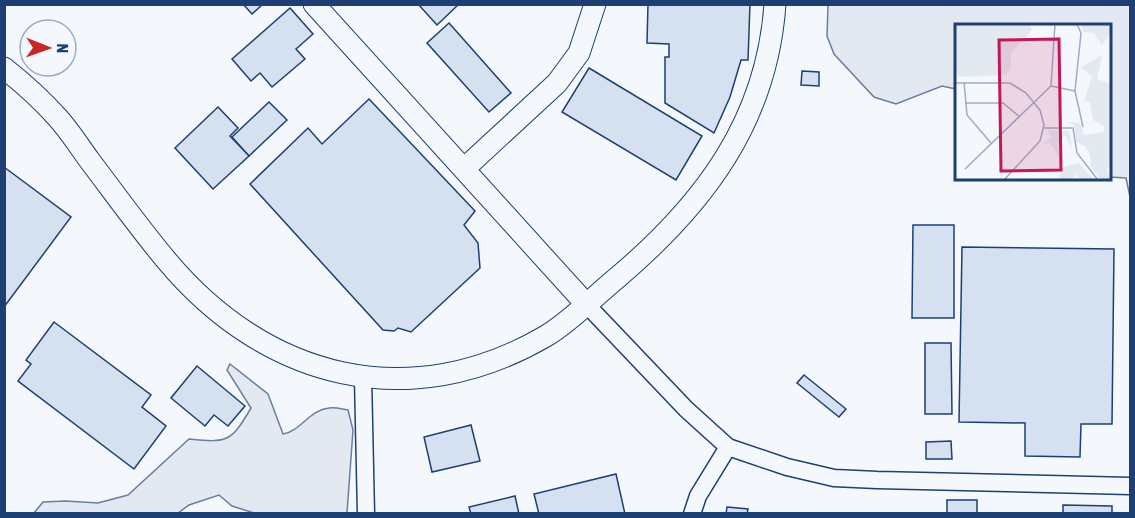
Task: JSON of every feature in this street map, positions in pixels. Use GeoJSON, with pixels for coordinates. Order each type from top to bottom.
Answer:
{"type":"FeatureCollection","features":[{"type":"Feature","properties":{"kind":"street"},"geometry":{"type":"LineString","coordinates":[[314,4],[586,304],[686,409],[728,447],[787,467],[834,478],[1131,486]]}},
{"type":"Feature","properties":{"kind":"street"},"geometry":{"type":"LineString","coordinates":[[465,168],[557,83],[579,53],[595,4]]}},
{"type":"Feature","properties":{"kind":"street"},"geometry":{"type":"LineString","coordinates":[[4,68],[58,118],[169,263],[192,287],[254,338],[291,357],[324,369],[363,377],[421,378],[445,375],[487,363],[524,348],[549,334],[645,254],[675,223],[710,183],[732,149],[749,115],[766,61],[775,4]]}},
{"type":"Feature","properties":{"kind":"street"},"geometry":{"type":"LineString","coordinates":[[363,377],[366,513]]}},
{"type":"Feature","properties":{"kind":"street"},"geometry":{"type":"LineString","coordinates":[[692,513],[698,496],[728,447]]}},
{"type":"Feature","properties":{"kind":"shaded area"},"geometry":{"type":"Polygon","coordinates":[[[828,5],[1130,5],[1130,197],[1126,178],[1111,177],[1111,24],[955,24],[955,89],[942,86],[896,104],[874,97],[834,54],[827,36],[828,5]]]}},
{"type":"Feature","properties":{"kind":"shaded area"},"geometry":{"type":"Polygon","coordinates":[[[230,364],[268,394],[283,434],[295,429],[316,412],[329,408],[348,410],[353,430],[347,513],[254,513],[232,506],[219,495],[189,505],[178,513],[34,513],[43,502],[98,503],[128,495],[189,439],[212,441],[227,438],[233,434],[251,408],[227,370],[230,364]]]}},
{"type":"Feature","properties":{"kind":"building"},"geometry":{"type":"Polygon","coordinates":[[[243,4],[263,4],[252,14],[243,4]]]}},
{"type":"Feature","properties":{"kind":"building"},"geometry":{"type":"Polygon","coordinates":[[[418,4],[458,4],[458,5],[437,25],[418,4]]]}},
{"type":"Feature","properties":{"kind":"building"},"geometry":{"type":"Polygon","coordinates":[[[648,4],[750,4],[748,60],[741,60],[730,97],[714,133],[665,103],[665,57],[669,57],[669,44],[647,43],[648,4]]]}},
{"type":"Feature","properties":{"kind":"building"},"geometry":{"type":"Polygon","coordinates":[[[290,8],[313,34],[296,49],[305,59],[272,87],[260,73],[251,81],[232,59],[290,8]]]}},
{"type":"Feature","properties":{"kind":"building"},"geometry":{"type":"Polygon","coordinates":[[[449,23],[511,93],[489,112],[427,43],[449,23]]]}},
{"type":"Feature","properties":{"kind":"building"},"geometry":{"type":"Polygon","coordinates":[[[589,68],[702,136],[676,180],[562,112],[589,68]]]}},
{"type":"Feature","properties":{"kind":"building"},"geometry":{"type":"Polygon","coordinates":[[[802,71],[819,72],[819,86],[801,85],[802,71]]]}},
{"type":"Feature","properties":{"kind":"building"},"geometry":{"type":"Polygon","coordinates":[[[369,99],[475,211],[464,225],[478,243],[480,268],[411,332],[398,328],[394,331],[383,330],[250,184],[308,128],[322,144],[369,99]]]}},
{"type":"Feature","properties":{"kind":"building"},"geometry":{"type":"Polygon","coordinates":[[[269,102],[287,120],[249,156],[232,137],[269,102]]]}},
{"type":"Feature","properties":{"kind":"building"},"geometry":{"type":"Polygon","coordinates":[[[218,107],[238,128],[230,136],[249,156],[213,189],[175,148],[218,107]]]}},
{"type":"Feature","properties":{"kind":"building"},"geometry":{"type":"Polygon","coordinates":[[[4,167],[71,217],[4,307],[4,167]]]}},
{"type":"Feature","properties":{"kind":"building"},"geometry":{"type":"Polygon","coordinates":[[[913,225],[954,225],[954,318],[912,318],[913,225]]]}},
{"type":"Feature","properties":{"kind":"building"},"geometry":{"type":"Polygon","coordinates":[[[962,247],[1114,249],[1112,424],[1081,424],[1080,457],[1025,456],[1025,423],[959,422],[962,247]]]}},
{"type":"Feature","properties":{"kind":"building"},"geometry":{"type":"Polygon","coordinates":[[[54,322],[151,395],[142,407],[166,426],[134,469],[18,381],[31,364],[26,360],[54,322]]]}},
{"type":"Feature","properties":{"kind":"building"},"geometry":{"type":"Polygon","coordinates":[[[925,343],[951,343],[952,414],[925,414],[925,343]]]}},
{"type":"Feature","properties":{"kind":"building"},"geometry":{"type":"Polygon","coordinates":[[[197,366],[245,406],[228,426],[214,415],[205,426],[171,398],[197,366]]]}},
{"type":"Feature","properties":{"kind":"building"},"geometry":{"type":"Polygon","coordinates":[[[804,375],[846,409],[839,417],[797,383],[804,375]]]}},
{"type":"Feature","properties":{"kind":"building"},"geometry":{"type":"Polygon","coordinates":[[[471,425],[480,461],[432,472],[424,437],[471,425]]]}},
{"type":"Feature","properties":{"kind":"building"},"geometry":{"type":"Polygon","coordinates":[[[951,441],[952,459],[926,459],[926,442],[951,441]]]}},
{"type":"Feature","properties":{"kind":"building"},"geometry":{"type":"Polygon","coordinates":[[[616,474],[625,514],[539,514],[534,494],[616,474]]]}},
{"type":"Feature","properties":{"kind":"building"},"geometry":{"type":"Polygon","coordinates":[[[515,496],[519,514],[471,514],[469,507],[515,496]]]}},
{"type":"Feature","properties":{"kind":"building"},"geometry":{"type":"Polygon","coordinates":[[[947,500],[977,500],[977,514],[947,514],[947,500]]]}},
{"type":"Feature","properties":{"kind":"building"},"geometry":{"type":"Polygon","coordinates":[[[1063,505],[1112,506],[1112,514],[1063,514],[1063,505]]]}},
{"type":"Feature","properties":{"kind":"building"},"geometry":{"type":"Polygon","coordinates":[[[727,507],[748,509],[747,514],[726,514],[727,507]]]}}]}
